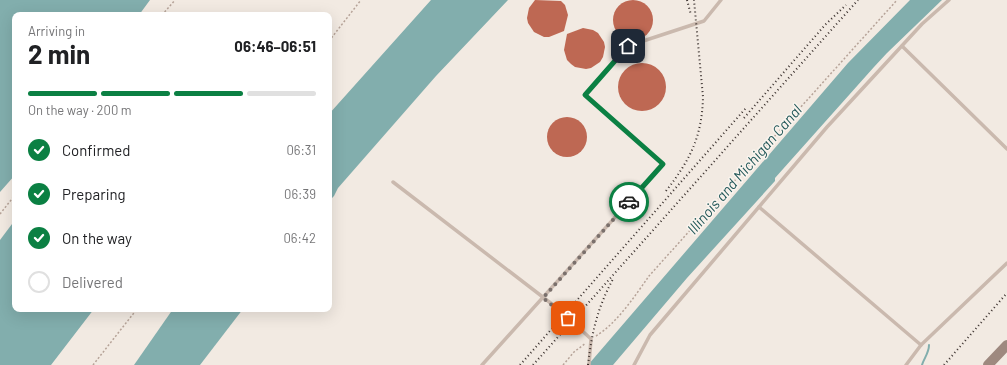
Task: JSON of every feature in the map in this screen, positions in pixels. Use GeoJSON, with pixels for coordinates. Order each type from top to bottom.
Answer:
{"type":"FeatureCollection","features":[{"type":"Feature","properties":{"kind":"main road"},"geometry":{"type":"LineString","coordinates":[[988,365],[1007,345]]}},
{"type":"Feature","properties":{"kind":"lane"},"geometry":{"type":"LineString","coordinates":[[482,365],[663,164],[585,95],[628,46],[704,21],[720,0]]}},
{"type":"Feature","properties":{"kind":"lane"},"geometry":{"type":"LineString","coordinates":[[634,365],[650,335],[827,127],[922,24],[949,0]]}},
{"type":"Feature","properties":{"kind":"lane"},"geometry":{"type":"LineString","coordinates":[[902,46],[1007,149]]}},
{"type":"Feature","properties":{"kind":"lane"},"geometry":{"type":"LineString","coordinates":[[393,182],[561,311],[591,339],[589,365]]}},
{"type":"Feature","properties":{"kind":"lane"},"geometry":{"type":"LineString","coordinates":[[759,207],[921,345]]}},
{"type":"Feature","properties":{"kind":"lane"},"geometry":{"type":"LineString","coordinates":[[906,365],[921,345],[1007,263]]}},
{"type":"Feature","properties":{"kind":"path"},"geometry":{"type":"LineString","coordinates":[[165,12],[175,0]]}},
{"type":"Feature","properties":{"kind":"path"},"geometry":{"type":"LineString","coordinates":[[332,37],[361,0]]}},
{"type":"Feature","properties":{"kind":"path"},"geometry":{"type":"LineString","coordinates":[[563,365],[574,352],[605,330],[634,298],[649,276],[897,0]]}},
{"type":"Feature","properties":{"kind":"path"},"geometry":{"type":"LineString","coordinates":[[0,214],[12,199]]}},
{"type":"Feature","properties":{"kind":"path"},"geometry":{"type":"LineString","coordinates":[[93,365],[135,312]]}},
{"type":"Feature","properties":{"kind":"water"},"geometry":{"type":"Polygon","coordinates":[[[0,0],[150,0],[141,12],[12,12],[12,178],[0,192],[0,0]]]}},
{"type":"Feature","properties":{"kind":"water"},"geometry":{"type":"Polygon","coordinates":[[[431,0],[508,0],[436,76],[338,188],[332,198],[332,111],[431,0]]]}},
{"type":"Feature","properties":{"kind":"water","name":"Illinois and Michigan Canal"},"geometry":{"type":"Polygon","coordinates":[[[910,0],[942,0],[874,67],[775,178],[775,181],[687,278],[613,365],[588,365],[848,63],[910,0]]]}},
{"type":"Feature","properties":{"kind":"water"},"geometry":{"type":"Polygon","coordinates":[[[12,224],[12,312],[92,312],[51,365],[0,365],[0,240],[12,224]]]}},
{"type":"Feature","properties":{"kind":"water"},"geometry":{"type":"Polygon","coordinates":[[[171,312],[241,312],[200,365],[134,365],[171,312]]]}},
{"type":"Feature","properties":{"kind":"building"},"geometry":{"type":"Polygon","coordinates":[[[535,0],[561,1],[565,5],[568,15],[564,31],[549,37],[544,37],[534,32],[528,23],[527,18],[529,8],[535,0]]]}},
{"type":"Feature","properties":{"kind":"building"},"geometry":{"type":"Polygon","coordinates":[[[637,0],[644,3],[650,9],[653,20],[652,28],[644,37],[637,40],[629,40],[622,37],[614,28],[613,16],[616,9],[625,1],[637,0]]]}},
{"type":"Feature","properties":{"kind":"building"},"geometry":{"type":"Polygon","coordinates":[[[583,28],[593,30],[598,33],[604,42],[605,47],[603,57],[600,62],[591,68],[586,69],[575,67],[571,64],[567,60],[564,50],[567,34],[583,28]]]}},
{"type":"Feature","properties":{"kind":"building"},"geometry":{"type":"Polygon","coordinates":[[[642,63],[651,65],[659,70],[664,78],[666,87],[664,96],[659,104],[651,109],[642,111],[633,109],[625,104],[620,96],[618,87],[620,78],[625,70],[633,65],[642,63]]]}},
{"type":"Feature","properties":{"kind":"building"},"geometry":{"type":"Polygon","coordinates":[[[571,117],[578,120],[584,126],[587,137],[586,145],[578,154],[571,157],[563,157],[556,154],[548,145],[547,133],[550,126],[559,118],[571,117]]]}},
{"type":"Feature","properties":{"kind":"waterway"},"geometry":{"type":"LineString","coordinates":[[922,365],[929,345]]}},
{"type":"Feature","properties":{"kind":"railway"},"geometry":{"type":"LineString","coordinates":[[687,0],[691,15]]}},
{"type":"Feature","properties":{"kind":"railway"},"geometry":{"type":"LineString","coordinates":[[666,191],[682,169],[693,147],[697,136],[702,111],[703,97],[694,0]]}},
{"type":"Feature","properties":{"kind":"railway"},"geometry":{"type":"LineString","coordinates":[[533,365],[858,0]]}},
{"type":"Feature","properties":{"kind":"railway"},"geometry":{"type":"LineString","coordinates":[[744,118],[825,25],[846,5]]}},
{"type":"Feature","properties":{"kind":"railway"},"geometry":{"type":"LineString","coordinates":[[520,365],[746,108]]}},
{"type":"Feature","properties":{"kind":"railway"},"geometry":{"type":"LineString","coordinates":[[588,365],[596,321],[607,290],[613,279]]}},
{"type":"Feature","properties":{"kind":"railway"},"geometry":{"type":"LineString","coordinates":[[944,365],[1007,293]]}},
{"type":"Feature","properties":{"kind":"way so far"},"geometry":{"type":"LineString","coordinates":[[568,318],[543,298],[629,202]]}},
{"type":"Feature","properties":{"kind":"route"},"geometry":{"type":"LineString","coordinates":[[628,46],[585,95],[663,164],[629,202]]}}]}
